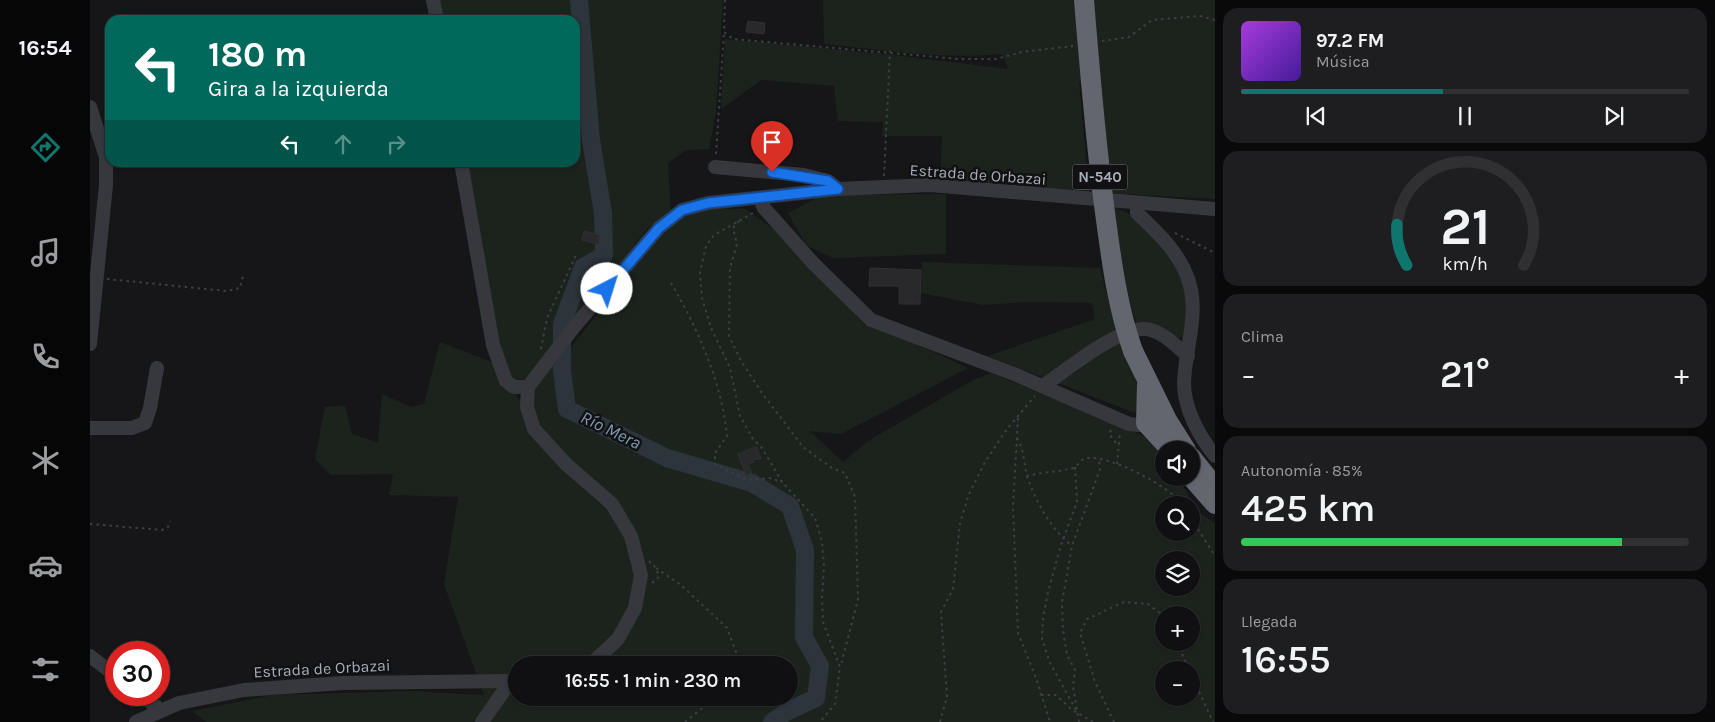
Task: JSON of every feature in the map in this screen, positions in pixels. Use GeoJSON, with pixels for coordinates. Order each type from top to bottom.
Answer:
{"type":"FeatureCollection","features":[{"type":"Feature","properties":{"kind":"highway","name":"N-540"},"geometry":{"type":"LineString","coordinates":[[1084,0],[1098,158],[1115,282],[1125,327],[1146,380],[1192,441]]}},
{"type":"Feature","properties":{"kind":"highway"},"geometry":{"type":"LineString","coordinates":[[1146,380],[1148,402],[1131,422],[1158,441]]}},
{"type":"Feature","properties":{"kind":"highway"},"geometry":{"type":"LineString","coordinates":[[1200,468],[1215,487]]}},
{"type":"Feature","properties":{"kind":"highway"},"geometry":{"type":"LineString","coordinates":[[1200,486],[1215,504]]}},
{"type":"Feature","properties":{"kind":"street"},"geometry":{"type":"LineString","coordinates":[[433,0],[436,15]]}},
{"type":"Feature","properties":{"kind":"street"},"geometry":{"type":"LineString","coordinates":[[90,107],[105,154]]}},
{"type":"Feature","properties":{"kind":"street"},"geometry":{"type":"LineString","coordinates":[[90,344],[98,278],[106,167]]}},
{"type":"Feature","properties":{"kind":"street"},"geometry":{"type":"LineString","coordinates":[[462,167],[493,345],[506,381],[514,387],[528,387],[527,407],[534,429],[566,464],[612,504],[631,536],[640,575],[636,608],[618,639],[600,656]]}},
{"type":"Feature","properties":{"kind":"street"},"geometry":{"type":"LineString","coordinates":[[715,167],[804,175],[828,181],[838,189]]}},
{"type":"Feature","properties":{"kind":"street","name":"Estrada de Orbazai"},"geometry":{"type":"LineString","coordinates":[[528,387],[547,352],[574,328],[659,228],[682,210],[708,203],[764,203],[838,189],[930,185],[1215,209]]}},
{"type":"Feature","properties":{"kind":"street"},"geometry":{"type":"LineString","coordinates":[[764,203],[813,263],[871,320],[1131,422]]}},
{"type":"Feature","properties":{"kind":"street"},"geometry":{"type":"LineString","coordinates":[[1138,204],[1137,213],[1176,254],[1188,277],[1193,304],[1184,383],[1186,404],[1194,441]]}},
{"type":"Feature","properties":{"kind":"street"},"geometry":{"type":"LineString","coordinates":[[1043,386],[1111,339],[1143,329],[1164,336],[1188,356]]}},
{"type":"Feature","properties":{"kind":"street"},"geometry":{"type":"LineString","coordinates":[[90,428],[132,428],[145,423],[150,408],[157,368]]}},
{"type":"Feature","properties":{"kind":"street"},"geometry":{"type":"LineString","coordinates":[[1200,448],[1215,456]]}},
{"type":"Feature","properties":{"kind":"street"},"geometry":{"type":"LineString","coordinates":[[90,656],[105,668]]}},
{"type":"Feature","properties":{"kind":"street","name":"Estrada de Orbazai"},"geometry":{"type":"LineString","coordinates":[[136,722],[179,702],[244,690],[343,682],[508,682]]}},
{"type":"Feature","properties":{"kind":"street"},"geometry":{"type":"LineString","coordinates":[[482,722],[508,688]]}},
{"type":"Feature","properties":{"kind":"street"},"geometry":{"type":"LineString","coordinates":[[155,706],[160,710]]}},
{"type":"Feature","properties":{"kind":"path"},"geometry":{"type":"LineString","coordinates":[[716,148],[725,0]]}},
{"type":"Feature","properties":{"kind":"path"},"geometry":{"type":"LineString","coordinates":[[1101,41],[1129,37],[1152,20],[1200,16],[1215,20]]}},
{"type":"Feature","properties":{"kind":"path"},"geometry":{"type":"LineString","coordinates":[[724,32],[733,39],[890,51],[959,59],[996,59],[1022,52],[1076,45]]}},
{"type":"Feature","properties":{"kind":"path"},"geometry":{"type":"LineString","coordinates":[[883,187],[890,51]]}},
{"type":"Feature","properties":{"kind":"path"},"geometry":{"type":"LineString","coordinates":[[764,203],[740,220],[714,234],[705,248],[700,272],[702,298],[711,328],[730,368],[740,416],[753,440],[762,448],[782,482],[815,518],[822,542],[824,566],[823,622],[840,667]]}},
{"type":"Feature","properties":{"kind":"path"},"geometry":{"type":"LineString","coordinates":[[740,220],[733,228],[737,244],[730,268],[729,336],[751,377],[803,448],[832,468],[845,473],[855,497],[858,600],[840,667],[835,704],[820,722]]}},
{"type":"Feature","properties":{"kind":"path"},"geometry":{"type":"LineString","coordinates":[[1170,230],[1215,254]]}},
{"type":"Feature","properties":{"kind":"path"},"geometry":{"type":"LineString","coordinates":[[547,352],[547,318],[576,255]]}},
{"type":"Feature","properties":{"kind":"path"},"geometry":{"type":"LineString","coordinates":[[98,278],[226,291],[240,288],[243,276]]}},
{"type":"Feature","properties":{"kind":"path"},"geometry":{"type":"LineString","coordinates":[[671,283],[701,344],[725,415],[727,436],[715,453],[716,464],[747,480],[770,478],[782,482]]}},
{"type":"Feature","properties":{"kind":"path"},"geometry":{"type":"LineString","coordinates":[[940,722],[947,697],[941,612],[953,589],[960,523],[969,494],[985,462],[1018,416],[1043,386]]}},
{"type":"Feature","properties":{"kind":"path"},"geometry":{"type":"LineString","coordinates":[[1018,416],[1013,507],[1017,624],[1018,632],[1042,695],[1050,722]]}},
{"type":"Feature","properties":{"kind":"path"},"geometry":{"type":"LineString","coordinates":[[1118,444],[1109,434],[1131,422]]}},
{"type":"Feature","properties":{"kind":"path"},"geometry":{"type":"LineString","coordinates":[[1117,464],[1120,433],[1131,422]]}},
{"type":"Feature","properties":{"kind":"path"},"geometry":{"type":"LineString","coordinates":[[1017,438],[1022,448],[1027,476],[1036,501],[1063,539],[1072,546]]}},
{"type":"Feature","properties":{"kind":"path"},"geometry":{"type":"LineString","coordinates":[[1027,476],[1075,467],[1081,460],[1088,458],[1099,459],[1117,464],[1160,485],[1173,496]]}},
{"type":"Feature","properties":{"kind":"path"},"geometry":{"type":"LineString","coordinates":[[1079,722],[1073,687],[1075,670],[1067,654],[1063,630],[1062,602],[1072,546],[1100,469],[1099,459]]}},
{"type":"Feature","properties":{"kind":"path"},"geometry":{"type":"LineString","coordinates":[[1075,467],[1077,502],[1063,539],[1043,618],[1042,639],[1050,663],[1077,712]]}},
{"type":"Feature","properties":{"kind":"path"},"geometry":{"type":"LineString","coordinates":[[90,524],[162,530],[168,527],[170,521]]}},
{"type":"Feature","properties":{"kind":"path"},"geometry":{"type":"LineString","coordinates":[[1200,532],[1215,556]]}},
{"type":"Feature","properties":{"kind":"path"},"geometry":{"type":"LineString","coordinates":[[656,568],[681,585],[727,628],[738,656]]}},
{"type":"Feature","properties":{"kind":"path"},"geometry":{"type":"LineString","coordinates":[[1114,722],[1096,682],[1080,632],[1087,619],[1124,602],[1148,604],[1155,609]]}},
{"type":"Feature","properties":{"kind":"path"},"geometry":{"type":"LineString","coordinates":[[1200,693],[1214,722]]}},
{"type":"Feature","properties":{"kind":"path"},"geometry":{"type":"LineString","coordinates":[[1042,695],[1056,695],[1077,712],[1094,722]]}},
{"type":"Feature","properties":{"kind":"path"},"geometry":{"type":"LineString","coordinates":[[685,722],[705,706]]}},
{"type":"Feature","properties":{"kind":"shaded area"},"geometry":{"type":"Polygon","coordinates":[[[438,0],[723,0],[716,112],[709,149],[686,150],[668,163],[671,213],[648,228],[526,379],[512,380],[496,344],[465,167],[580,167],[580,15],[440,15],[438,0]]]}},
{"type":"Feature","properties":{"kind":"shaded area"},"geometry":{"type":"Polygon","coordinates":[[[823,0],[1215,0],[1215,199],[1108,193],[1096,81],[1079,82],[1089,192],[940,182],[942,136],[882,136],[883,122],[838,121],[834,86],[761,80],[721,109],[725,39],[887,54],[1008,69],[1002,54],[980,56],[935,55],[824,44],[823,0]]]}},
{"type":"Feature","properties":{"kind":"shaded area"},"geometry":{"type":"Polygon","coordinates":[[[946,194],[946,254],[833,258],[806,245],[788,213],[822,195],[946,194]]]}},
{"type":"Feature","properties":{"kind":"shaded area"},"geometry":{"type":"Polygon","coordinates":[[[1110,206],[1129,214],[1139,221],[1169,253],[1179,267],[1186,286],[1188,307],[1183,337],[1178,338],[1137,326],[1127,294],[1110,206]]]}},
{"type":"Feature","properties":{"kind":"shaded area"},"geometry":{"type":"Polygon","coordinates":[[[714,208],[745,209],[775,230],[865,325],[912,342],[968,368],[841,434],[810,431],[843,462],[868,441],[973,380],[991,373],[1146,437],[1155,446],[1155,486],[1183,486],[1189,496],[1155,496],[1155,541],[1200,541],[1200,513],[1215,523],[1215,722],[206,722],[192,711],[273,695],[410,691],[484,695],[444,584],[458,497],[389,495],[393,474],[331,475],[315,459],[325,407],[345,406],[352,434],[378,443],[382,394],[411,407],[424,404],[440,342],[497,364],[519,400],[569,350],[654,241],[686,214],[714,208]]]}},
{"type":"Feature","properties":{"kind":"shaded area"},"geometry":{"type":"Polygon","coordinates":[[[922,262],[1100,268],[1112,314],[1140,392],[1135,413],[988,356],[1095,319],[1092,303],[1029,302],[983,305],[921,293],[922,262]]]}},
{"type":"Feature","properties":{"kind":"building"},"geometry":{"type":"Polygon","coordinates":[[[748,21],[765,23],[764,34],[746,32],[748,21]]]}},
{"type":"Feature","properties":{"kind":"building"},"geometry":{"type":"Polygon","coordinates":[[[584,231],[600,235],[598,244],[582,240],[584,231]]]}},
{"type":"Feature","properties":{"kind":"building"},"geometry":{"type":"Polygon","coordinates":[[[870,268],[921,270],[920,304],[899,304],[899,286],[869,286],[870,268]]]}},
{"type":"Feature","properties":{"kind":"building"},"geometry":{"type":"Polygon","coordinates":[[[756,447],[761,459],[753,459],[754,462],[748,464],[752,473],[746,475],[738,454],[756,447]]]}},
{"type":"Feature","properties":{"kind":"waterway","name":"Río Mera"},"geometry":{"type":"LineString","coordinates":[[579,0],[591,140],[603,213],[604,255],[583,267],[562,324],[562,371],[567,409],[667,458],[752,483],[790,506],[805,550],[804,637],[820,666],[816,698],[786,712],[772,722]]}},
{"type":"Feature","properties":{"kind":"route"},"geometry":{"type":"LineString","coordinates":[[607,289],[659,228],[682,210],[708,203],[838,189],[828,181],[804,175],[772,172]]}}]}
